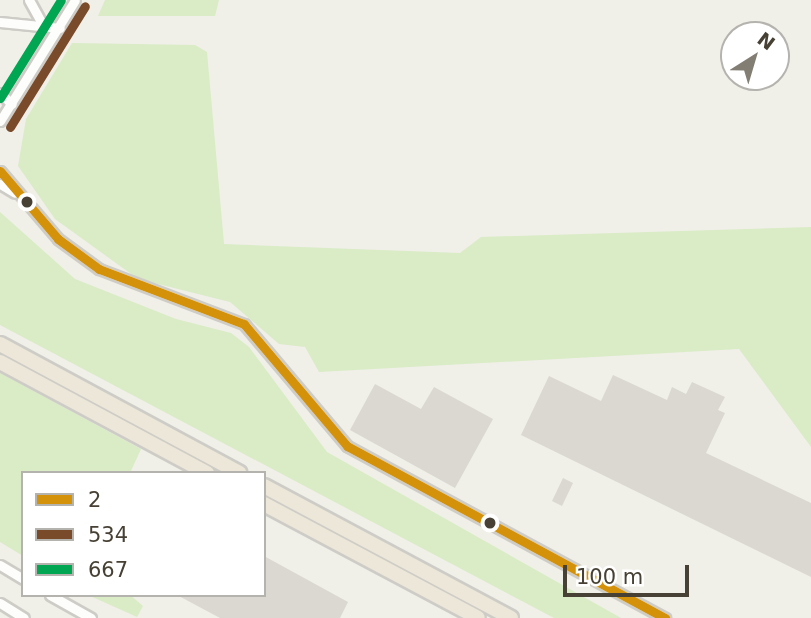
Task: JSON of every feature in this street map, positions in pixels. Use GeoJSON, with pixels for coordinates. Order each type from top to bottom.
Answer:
{"type":"FeatureCollection","features":[{"type":"Feature","properties":{"kind":"highway"},"geometry":{"type":"LineString","coordinates":[[0,344],[236,471]]}},
{"type":"Feature","properties":{"kind":"highway"},"geometry":{"type":"LineString","coordinates":[[0,362],[202,471]]}},
{"type":"Feature","properties":{"kind":"highway"},"geometry":{"type":"LineString","coordinates":[[266,487],[511,618]]}},
{"type":"Feature","properties":{"kind":"highway"},"geometry":{"type":"LineString","coordinates":[[266,505],[478,618]]}},
{"type":"Feature","properties":{"kind":"street"},"geometry":{"type":"LineString","coordinates":[[29,0],[44,27]]}},
{"type":"Feature","properties":{"kind":"street"},"geometry":{"type":"LineString","coordinates":[[0,121],[75,0]]}},
{"type":"Feature","properties":{"kind":"street"},"geometry":{"type":"LineString","coordinates":[[0,22],[60,28]]}},
{"type":"Feature","properties":{"kind":"street"},"geometry":{"type":"LineString","coordinates":[[0,93],[12,104]]}},
{"type":"Feature","properties":{"kind":"street"},"geometry":{"type":"LineString","coordinates":[[0,172],[58,239],[99,269],[244,324],[347,446],[665,618]]}},
{"type":"Feature","properties":{"kind":"street"},"geometry":{"type":"LineString","coordinates":[[0,184],[19,196]]}},
{"type":"Feature","properties":{"kind":"street"},"geometry":{"type":"LineString","coordinates":[[0,565],[21,578]]}},
{"type":"Feature","properties":{"kind":"street"},"geometry":{"type":"LineString","coordinates":[[54,597],[91,618]]}},
{"type":"Feature","properties":{"kind":"street"},"geometry":{"type":"LineString","coordinates":[[0,603],[24,618]]}},
{"type":"Feature","properties":{"kind":"green space"},"geometry":{"type":"Polygon","coordinates":[[[105,0],[219,0],[215,16],[98,16],[105,0]]]}},
{"type":"Feature","properties":{"kind":"green space"},"geometry":{"type":"Polygon","coordinates":[[[72,43],[195,45],[207,52],[224,244],[460,253],[481,237],[811,227],[811,447],[739,349],[319,372],[305,347],[279,344],[230,302],[138,279],[55,219],[18,166],[26,119],[72,43]]]}},
{"type":"Feature","properties":{"kind":"green space"},"geometry":{"type":"Polygon","coordinates":[[[0,212],[75,279],[176,319],[231,333],[249,347],[327,452],[621,618],[554,618],[0,325],[0,212]]]}},
{"type":"Feature","properties":{"kind":"green space"},"geometry":{"type":"Polygon","coordinates":[[[0,373],[141,449],[131,471],[21,471],[21,555],[0,542],[0,373]]]}},
{"type":"Feature","properties":{"kind":"green space"},"geometry":{"type":"Polygon","coordinates":[[[92,597],[132,597],[143,606],[137,617],[92,597]]]}},
{"type":"Feature","properties":{"kind":"building"},"geometry":{"type":"Polygon","coordinates":[[[613,375],[667,400],[672,387],[686,394],[692,382],[725,397],[718,410],[725,413],[706,453],[811,503],[811,577],[521,435],[549,376],[601,401],[613,375]]]}},
{"type":"Feature","properties":{"kind":"building"},"geometry":{"type":"Polygon","coordinates":[[[375,384],[421,409],[434,387],[493,419],[455,488],[350,430],[375,384]]]}},
{"type":"Feature","properties":{"kind":"building"},"geometry":{"type":"Polygon","coordinates":[[[563,478],[573,483],[562,506],[552,501],[563,478]]]}},
{"type":"Feature","properties":{"kind":"building"},"geometry":{"type":"Polygon","coordinates":[[[266,557],[348,602],[340,618],[220,618],[181,597],[266,597],[266,557]]]}},
{"type":"Feature","properties":{"kind":"transit line","name":"667"},"geometry":{"type":"LineString","coordinates":[[0,98],[61,0]]}},
{"type":"Feature","properties":{"kind":"transit line","name":"534"},"geometry":{"type":"LineString","coordinates":[[10,127],[85,6]]}},
{"type":"Feature","properties":{"kind":"transit line","name":"2"},"geometry":{"type":"LineString","coordinates":[[0,171],[58,239],[99,269],[244,324],[347,446],[665,618]]}}]}
